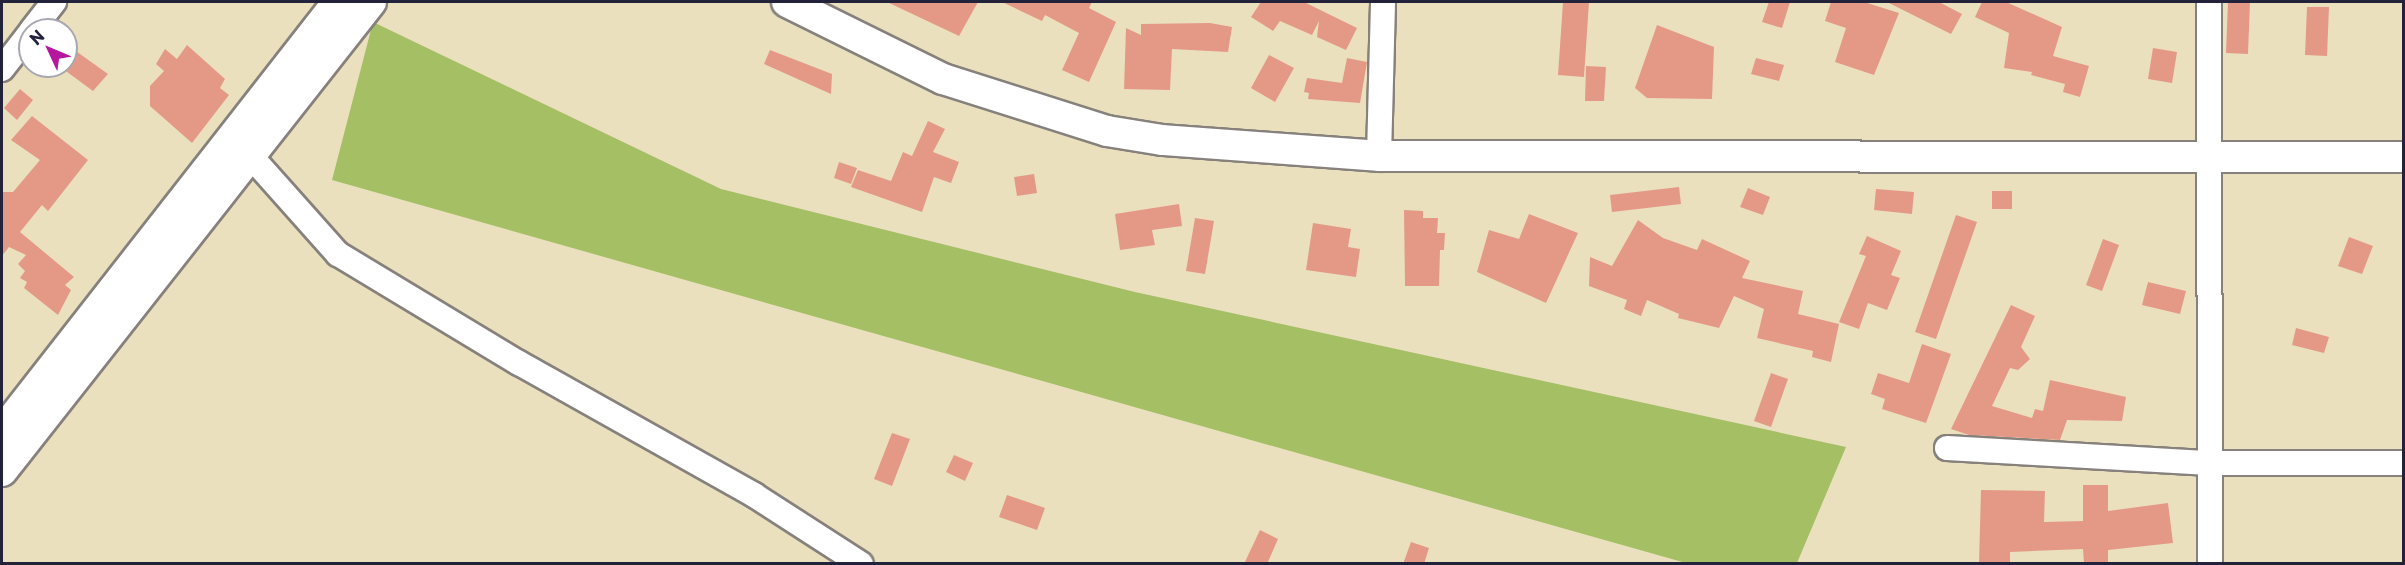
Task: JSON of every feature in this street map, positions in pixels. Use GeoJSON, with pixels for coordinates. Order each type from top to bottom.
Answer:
{"type":"FeatureCollection","features":[{"type":"Feature","properties":{"kind":"street"},"geometry":{"type":"LineString","coordinates":[[41,18],[54,2]]}},
{"type":"Feature","properties":{"kind":"street"},"geometry":{"type":"LineString","coordinates":[[2,471],[241,145],[338,2]]}},
{"type":"Feature","properties":{"kind":"street"},"geometry":{"type":"LineString","coordinates":[[2,432],[241,145],[371,2]]}},
{"type":"Feature","properties":{"kind":"street"},"geometry":{"type":"LineString","coordinates":[[787,2],[943,80],[1107,131],[1162,140],[1379,156],[2403,157]]}},
{"type":"Feature","properties":{"kind":"street"},"geometry":{"type":"LineString","coordinates":[[1379,156],[1383,2]]}},
{"type":"Feature","properties":{"kind":"street"},"geometry":{"type":"LineString","coordinates":[[2210,2],[2208,158],[2210,564]]}},
{"type":"Feature","properties":{"kind":"street"},"geometry":{"type":"LineString","coordinates":[[2,69],[18,48]]}},
{"type":"Feature","properties":{"kind":"street"},"geometry":{"type":"LineString","coordinates":[[241,145],[338,255],[519,363],[754,495],[861,564]]}},
{"type":"Feature","properties":{"kind":"street"},"geometry":{"type":"LineString","coordinates":[[1947,448],[2210,463],[2403,463]]}},
{"type":"Feature","properties":{"kind":"green space"},"geometry":{"type":"Polygon","coordinates":[[[373,22],[721,189],[1135,292],[1846,447],[1797,563],[1686,563],[332,180],[373,22]]]}},
{"type":"Feature","properties":{"kind":"building"},"geometry":{"type":"Polygon","coordinates":[[[887,2],[978,2],[959,36],[887,2]]]}},
{"type":"Feature","properties":{"kind":"building"},"geometry":{"type":"Polygon","coordinates":[[[1002,2],[1092,2],[1089,8],[1116,22],[1089,82],[1062,70],[1079,33],[1045,15],[1042,21],[1002,2]]]}},
{"type":"Feature","properties":{"kind":"building"},"geometry":{"type":"Polygon","coordinates":[[[1261,2],[1304,2],[1357,28],[1346,50],[1317,37],[1319,21],[1312,35],[1280,21],[1273,31],[1251,17],[1261,2]]]}},
{"type":"Feature","properties":{"kind":"building"},"geometry":{"type":"Polygon","coordinates":[[[1563,2],[1589,2],[1584,77],[1558,75],[1563,2]]]}},
{"type":"Feature","properties":{"kind":"building"},"geometry":{"type":"Polygon","coordinates":[[[1769,2],[1790,2],[1782,28],[1762,22],[1769,2]]]}},
{"type":"Feature","properties":{"kind":"building"},"geometry":{"type":"Polygon","coordinates":[[[1831,2],[1864,2],[1899,13],[1874,75],[1835,62],[1846,28],[1825,21],[1831,2]]]}},
{"type":"Feature","properties":{"kind":"building"},"geometry":{"type":"Polygon","coordinates":[[[1887,2],[1939,2],[1962,14],[1951,34],[1887,2]]]}},
{"type":"Feature","properties":{"kind":"building"},"geometry":{"type":"Polygon","coordinates":[[[1982,2],[2006,2],[2062,27],[2053,56],[2089,66],[2080,97],[2063,92],[2065,84],[2031,75],[2032,72],[2004,68],[2009,33],[1975,17],[1982,2]]]}},
{"type":"Feature","properties":{"kind":"building"},"geometry":{"type":"Polygon","coordinates":[[[2228,2],[2250,2],[2248,54],[2226,53],[2228,2]]]}},
{"type":"Feature","properties":{"kind":"building"},"geometry":{"type":"Polygon","coordinates":[[[2307,7],[2329,7],[2327,56],[2305,55],[2307,7]]]}},
{"type":"Feature","properties":{"kind":"building"},"geometry":{"type":"Polygon","coordinates":[[[1210,23],[1232,27],[1228,52],[1172,49],[1170,90],[1124,89],[1126,28],[1141,35],[1141,24],[1210,23]]]}},
{"type":"Feature","properties":{"kind":"building"},"geometry":{"type":"Polygon","coordinates":[[[1657,25],[1714,47],[1712,99],[1647,98],[1635,88],[1657,25]]]}},
{"type":"Feature","properties":{"kind":"building"},"geometry":{"type":"Polygon","coordinates":[[[187,45],[225,79],[220,88],[229,95],[192,143],[150,106],[150,86],[164,71],[156,64],[165,49],[177,59],[187,45]]]}},
{"type":"Feature","properties":{"kind":"building"},"geometry":{"type":"Polygon","coordinates":[[[2153,48],[2177,52],[2172,83],[2148,79],[2153,48]]]}},
{"type":"Feature","properties":{"kind":"building"},"geometry":{"type":"Polygon","coordinates":[[[770,50],[832,74],[831,94],[764,64],[770,50]]]}},
{"type":"Feature","properties":{"kind":"building"},"geometry":{"type":"Polygon","coordinates":[[[78,53],[108,74],[93,91],[75,78],[78,78],[78,53]]]}},
{"type":"Feature","properties":{"kind":"building"},"geometry":{"type":"Polygon","coordinates":[[[1269,55],[1294,68],[1275,102],[1251,88],[1269,55]]]}},
{"type":"Feature","properties":{"kind":"building"},"geometry":{"type":"Polygon","coordinates":[[[1347,58],[1367,62],[1360,103],[1308,99],[1309,93],[1304,92],[1307,78],[1342,83],[1347,58]]]}},
{"type":"Feature","properties":{"kind":"building"},"geometry":{"type":"Polygon","coordinates":[[[1756,58],[1784,65],[1779,81],[1751,74],[1756,58]]]}},
{"type":"Feature","properties":{"kind":"building"},"geometry":{"type":"Polygon","coordinates":[[[1586,66],[1606,67],[1604,101],[1585,101],[1586,66]]]}},
{"type":"Feature","properties":{"kind":"building"},"geometry":{"type":"Polygon","coordinates":[[[20,89],[33,100],[17,120],[4,108],[20,89]]]}},
{"type":"Feature","properties":{"kind":"building"},"geometry":{"type":"Polygon","coordinates":[[[32,116],[88,160],[48,211],[42,205],[20,232],[74,277],[65,285],[71,290],[58,315],[24,288],[27,282],[20,278],[25,271],[18,264],[26,255],[9,247],[2,256],[2,192],[13,192],[40,160],[11,140],[32,116]]]}},
{"type":"Feature","properties":{"kind":"building"},"geometry":{"type":"Polygon","coordinates":[[[928,121],[945,129],[933,152],[959,162],[951,183],[934,177],[922,212],[851,187],[858,170],[891,181],[903,152],[912,156],[928,121]]]}},
{"type":"Feature","properties":{"kind":"building"},"geometry":{"type":"Polygon","coordinates":[[[839,162],[857,168],[851,184],[834,178],[839,162]]]}},
{"type":"Feature","properties":{"kind":"building"},"geometry":{"type":"Polygon","coordinates":[[[1034,174],[1037,193],[1017,196],[1014,177],[1034,174]]]}},
{"type":"Feature","properties":{"kind":"building"},"geometry":{"type":"Polygon","coordinates":[[[1679,187],[1681,204],[1612,212],[1610,195],[1679,187]]]}},
{"type":"Feature","properties":{"kind":"building"},"geometry":{"type":"Polygon","coordinates":[[[1748,188],[1770,197],[1763,215],[1740,207],[1748,188]]]}},
{"type":"Feature","properties":{"kind":"building"},"geometry":{"type":"Polygon","coordinates":[[[1876,189],[1914,192],[1912,214],[1874,210],[1876,189]]]}},
{"type":"Feature","properties":{"kind":"building"},"geometry":{"type":"Polygon","coordinates":[[[1992,191],[2012,191],[2012,209],[1992,209],[1992,191]]]}},
{"type":"Feature","properties":{"kind":"building"},"geometry":{"type":"Polygon","coordinates":[[[1179,204],[1182,226],[1152,230],[1155,245],[1120,250],[1115,214],[1179,204]]]}},
{"type":"Feature","properties":{"kind":"building"},"geometry":{"type":"Polygon","coordinates":[[[1404,210],[1423,211],[1423,218],[1438,218],[1437,233],[1445,233],[1444,250],[1440,250],[1439,286],[1405,286],[1404,210]]]}},
{"type":"Feature","properties":{"kind":"building"},"geometry":{"type":"Polygon","coordinates":[[[1529,214],[1578,233],[1546,303],[1477,272],[1489,230],[1519,239],[1529,214]]]}},
{"type":"Feature","properties":{"kind":"building"},"geometry":{"type":"Polygon","coordinates":[[[1956,215],[1977,222],[1936,339],[1915,332],[1956,215]]]}},
{"type":"Feature","properties":{"kind":"building"},"geometry":{"type":"Polygon","coordinates":[[[1195,218],[1214,221],[1205,274],[1186,271],[1195,218]]]}},
{"type":"Feature","properties":{"kind":"building"},"geometry":{"type":"Polygon","coordinates":[[[1638,220],[1663,238],[1697,250],[1702,239],[1750,261],[1742,278],[1803,291],[1798,314],[1839,324],[1831,362],[1812,357],[1813,351],[1757,338],[1764,309],[1734,296],[1719,328],[1678,318],[1679,314],[1647,300],[1641,316],[1624,309],[1627,300],[1589,286],[1590,257],[1612,266],[1638,220]]]}},
{"type":"Feature","properties":{"kind":"building"},"geometry":{"type":"Polygon","coordinates":[[[1313,223],[1351,229],[1348,247],[1360,249],[1356,277],[1306,270],[1313,223]]]}},
{"type":"Feature","properties":{"kind":"building"},"geometry":{"type":"Polygon","coordinates":[[[1867,236],[1901,251],[1891,275],[1900,278],[1887,310],[1868,303],[1859,329],[1839,322],[1866,256],[1859,254],[1867,236]]]}},
{"type":"Feature","properties":{"kind":"building"},"geometry":{"type":"Polygon","coordinates":[[[2349,237],[2373,246],[2362,274],[2338,266],[2349,237]]]}},
{"type":"Feature","properties":{"kind":"building"},"geometry":{"type":"Polygon","coordinates":[[[2103,239],[2119,245],[2102,291],[2086,285],[2103,239]]]}},
{"type":"Feature","properties":{"kind":"building"},"geometry":{"type":"Polygon","coordinates":[[[2148,282],[2186,291],[2180,314],[2142,305],[2148,282]]]}},
{"type":"Feature","properties":{"kind":"building"},"geometry":{"type":"Polygon","coordinates":[[[2011,305],[2035,316],[2021,347],[2030,359],[2018,370],[2010,368],[1992,406],[2032,418],[2035,409],[2043,411],[2050,380],[2126,397],[2122,421],[2067,420],[2060,440],[1969,435],[1951,429],[2011,305]]]}},
{"type":"Feature","properties":{"kind":"building"},"geometry":{"type":"Polygon","coordinates":[[[2296,328],[2329,337],[2324,353],[2292,345],[2296,328]]]}},
{"type":"Feature","properties":{"kind":"building"},"geometry":{"type":"Polygon","coordinates":[[[1922,344],[1951,354],[1926,423],[1882,409],[1885,399],[1871,394],[1878,373],[1909,383],[1922,344]]]}},
{"type":"Feature","properties":{"kind":"building"},"geometry":{"type":"Polygon","coordinates":[[[1771,373],[1788,379],[1771,427],[1754,421],[1771,373]]]}},
{"type":"Feature","properties":{"kind":"building"},"geometry":{"type":"Polygon","coordinates":[[[892,433],[910,439],[892,486],[874,479],[892,433]]]}},
{"type":"Feature","properties":{"kind":"building"},"geometry":{"type":"Polygon","coordinates":[[[954,455],[973,463],[965,481],[946,472],[954,455]]]}},
{"type":"Feature","properties":{"kind":"building"},"geometry":{"type":"Polygon","coordinates":[[[2083,485],[2108,485],[2108,511],[2168,503],[2173,543],[2108,550],[2108,564],[2084,564],[2083,549],[2010,552],[2010,564],[1979,564],[1981,490],[2045,491],[2044,522],[2083,521],[2083,485]]]}},
{"type":"Feature","properties":{"kind":"building"},"geometry":{"type":"Polygon","coordinates":[[[1007,495],[1045,508],[1037,530],[999,517],[1007,495]]]}},
{"type":"Feature","properties":{"kind":"building"},"geometry":{"type":"Polygon","coordinates":[[[1260,530],[1278,539],[1267,564],[1244,564],[1260,530]]]}},
{"type":"Feature","properties":{"kind":"building"},"geometry":{"type":"Polygon","coordinates":[[[1411,542],[1429,548],[1424,564],[1403,564],[1411,542]]]}}]}
